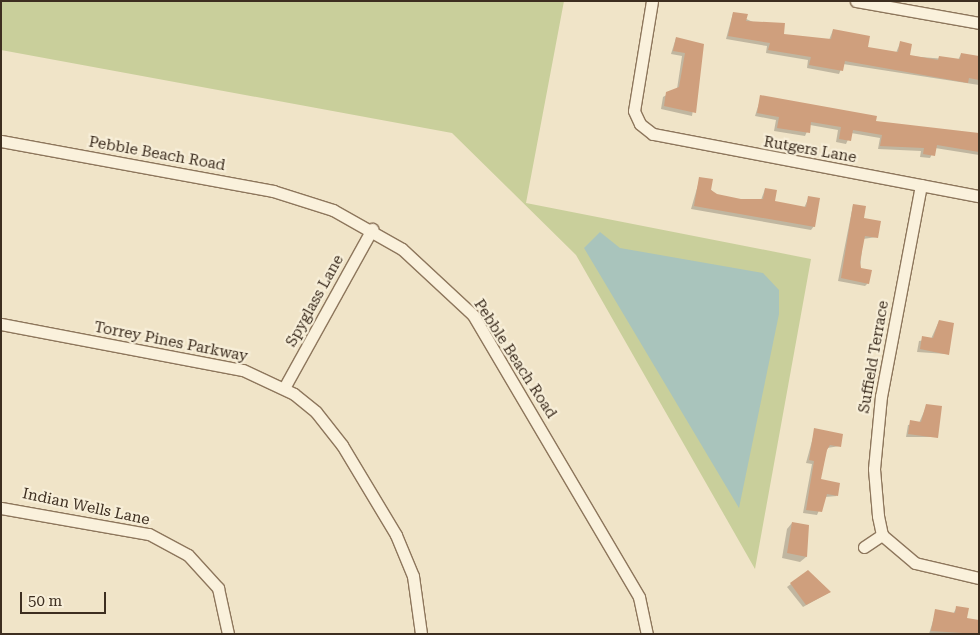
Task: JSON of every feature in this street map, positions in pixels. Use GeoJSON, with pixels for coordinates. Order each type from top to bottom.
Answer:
{"type":"FeatureCollection","features":[{"type":"Feature","properties":{"kind":"street","name":"Rutgers Lane"},"geometry":{"type":"LineString","coordinates":[[652,1],[635,95],[634,110],[640,124],[670,140],[979,196]]}},
{"type":"Feature","properties":{"kind":"street"},"geometry":{"type":"LineString","coordinates":[[856,1],[979,23]]}},
{"type":"Feature","properties":{"kind":"street","name":"Pebble Beach Road"},"geometry":{"type":"LineString","coordinates":[[1,141],[273,191],[333,210],[372,229],[432,273],[473,315],[639,597],[647,634]]}},
{"type":"Feature","properties":{"kind":"street","name":"Suffield Terrace"},"geometry":{"type":"LineString","coordinates":[[882,535],[875,497],[876,438],[921,185]]}},
{"type":"Feature","properties":{"kind":"street","name":"Spyglass Lane"},"geometry":{"type":"LineString","coordinates":[[284,388],[372,229]]}},
{"type":"Feature","properties":{"kind":"street","name":"Torrey Pines Parkway"},"geometry":{"type":"LineString","coordinates":[[1,324],[243,370],[284,388],[316,412],[342,445],[396,535],[413,576],[421,634]]}},
{"type":"Feature","properties":{"kind":"street","name":"Indian Wells Lane"},"geometry":{"type":"LineString","coordinates":[[1,508],[149,534],[188,555],[218,588],[228,634]]}},
{"type":"Feature","properties":{"kind":"street"},"geometry":{"type":"LineString","coordinates":[[864,547],[882,535],[914,564],[979,578]]}},
{"type":"Feature","properties":{"kind":"green space"},"geometry":{"type":"Polygon","coordinates":[[[1,1],[564,1],[526,203],[811,259],[755,569],[576,255],[452,133],[1,50],[1,1]]]}},
{"type":"Feature","properties":{"kind":"water"},"geometry":{"type":"Polygon","coordinates":[[[600,232],[620,248],[763,273],[779,290],[779,314],[739,508],[584,248],[600,232]]]}},
{"type":"Feature","properties":{"kind":"building"},"geometry":{"type":"Polygon","coordinates":[[[733,12],[748,14],[746,21],[785,23],[784,34],[831,39],[833,29],[870,36],[868,47],[898,52],[900,41],[912,44],[910,55],[938,60],[939,56],[960,59],[961,53],[979,56],[979,80],[969,78],[968,83],[845,61],[843,71],[809,65],[811,57],[768,50],[770,43],[728,36],[733,12]]]}},
{"type":"Feature","properties":{"kind":"building"},"geometry":{"type":"Polygon","coordinates":[[[676,37],[704,44],[696,113],[664,106],[666,92],[679,87],[685,53],[673,51],[676,37]]]}},
{"type":"Feature","properties":{"kind":"building"},"geometry":{"type":"Polygon","coordinates":[[[760,95],[877,116],[876,121],[979,133],[979,152],[937,145],[935,156],[923,154],[924,148],[880,146],[882,135],[853,130],[851,141],[839,139],[841,127],[811,122],[810,133],[777,128],[779,117],[757,113],[760,95]]]}},
{"type":"Feature","properties":{"kind":"building"},"geometry":{"type":"Polygon","coordinates":[[[699,177],[713,179],[711,190],[717,194],[741,199],[763,199],[765,188],[777,190],[775,201],[806,207],[808,196],[820,198],[815,227],[694,206],[699,177]]]}},
{"type":"Feature","properties":{"kind":"building"},"geometry":{"type":"Polygon","coordinates":[[[853,204],[866,206],[864,218],[881,221],[878,238],[865,236],[860,262],[861,268],[872,270],[869,284],[841,278],[853,204]]]}},
{"type":"Feature","properties":{"kind":"building"},"geometry":{"type":"Polygon","coordinates":[[[939,320],[954,323],[949,355],[920,349],[922,336],[933,338],[939,320]]]}},
{"type":"Feature","properties":{"kind":"building"},"geometry":{"type":"Polygon","coordinates":[[[926,404],[942,406],[938,438],[908,434],[910,420],[921,422],[926,404]]]}},
{"type":"Feature","properties":{"kind":"building"},"geometry":{"type":"Polygon","coordinates":[[[814,428],[843,434],[841,447],[830,445],[827,450],[821,479],[840,483],[838,496],[827,494],[822,512],[806,510],[814,461],[809,460],[814,428]]]}},
{"type":"Feature","properties":{"kind":"building"},"geometry":{"type":"Polygon","coordinates":[[[792,522],[809,525],[807,557],[787,553],[792,522]]]}},
{"type":"Feature","properties":{"kind":"building"},"geometry":{"type":"Polygon","coordinates":[[[808,570],[831,592],[806,605],[790,583],[808,570]]]}},
{"type":"Feature","properties":{"kind":"building"},"geometry":{"type":"Polygon","coordinates":[[[956,606],[969,608],[967,618],[979,620],[979,634],[931,631],[935,609],[955,613],[956,606]]]}}]}
